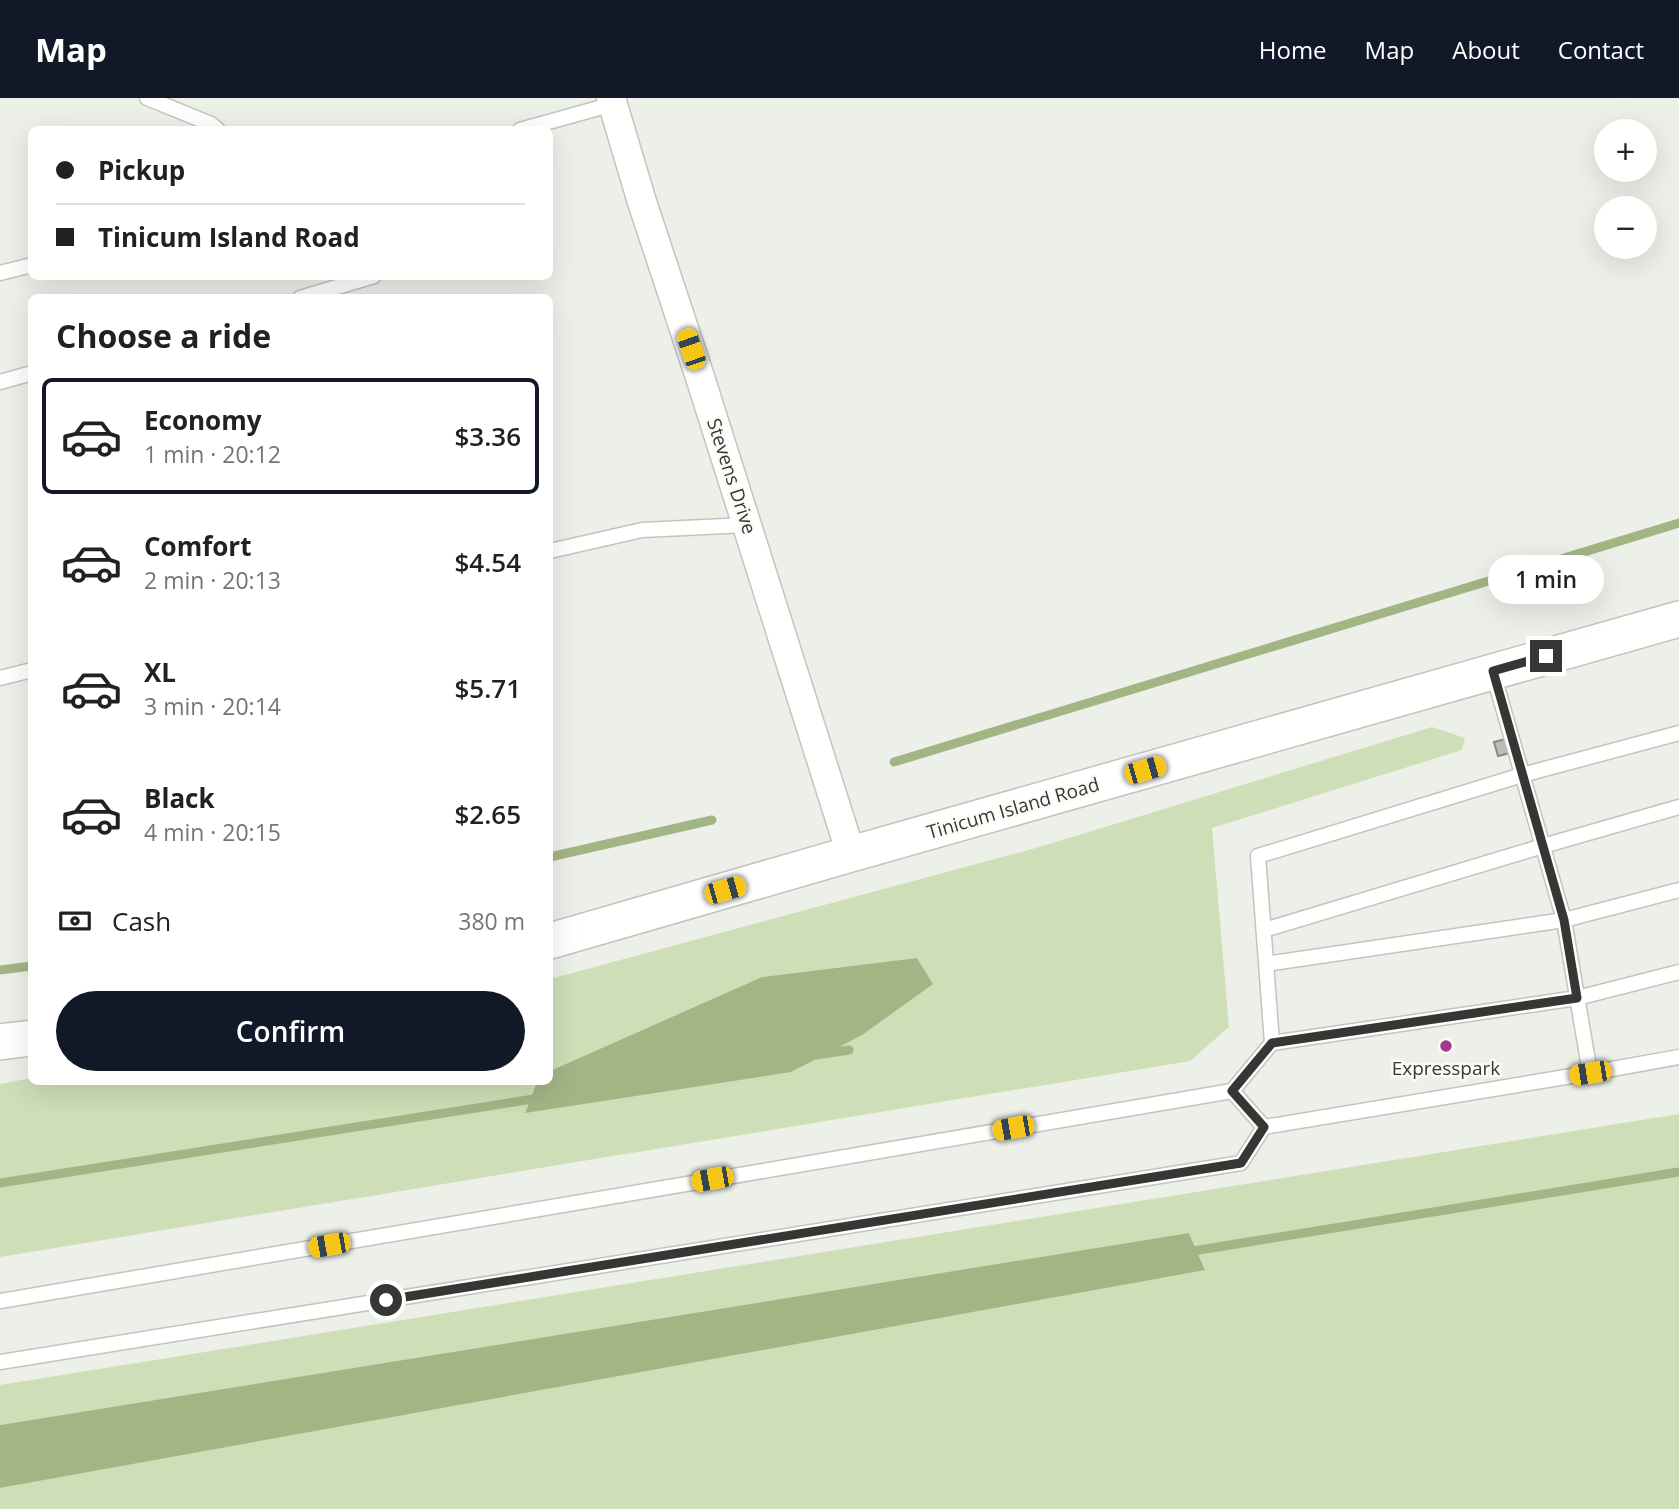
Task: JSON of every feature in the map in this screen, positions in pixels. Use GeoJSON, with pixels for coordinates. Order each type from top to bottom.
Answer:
{"type":"FeatureCollection","features":[{"type":"Feature","properties":{"kind":"street","name":"Stevens Drive"},"geometry":{"type":"LineString","coordinates":[[612,101],[851,854]]}},
{"type":"Feature","properties":{"kind":"street","name":"Tinicum Island Road"},"geometry":{"type":"LineString","coordinates":[[553,940],[1679,619]]}},
{"type":"Feature","properties":{"kind":"street"},"geometry":{"type":"LineString","coordinates":[[0,1042],[28,1038]]}},
{"type":"Feature","properties":{"kind":"lane"},"geometry":{"type":"LineString","coordinates":[[147,98],[213,126]]}},
{"type":"Feature","properties":{"kind":"lane"},"geometry":{"type":"LineString","coordinates":[[533,126],[612,101]]}},
{"type":"Feature","properties":{"kind":"lane"},"geometry":{"type":"LineString","coordinates":[[0,274],[28,266]]}},
{"type":"Feature","properties":{"kind":"lane"},"geometry":{"type":"LineString","coordinates":[[313,294],[361,280]]}},
{"type":"Feature","properties":{"kind":"lane"},"geometry":{"type":"LineString","coordinates":[[0,382],[28,374]]}},
{"type":"Feature","properties":{"kind":"lane"},"geometry":{"type":"LineString","coordinates":[[553,550],[642,530],[747,525]]}},
{"type":"Feature","properties":{"kind":"lane"},"geometry":{"type":"LineString","coordinates":[[0,678],[28,671]]}},
{"type":"Feature","properties":{"kind":"lane"},"geometry":{"type":"LineString","coordinates":[[1493,671],[1564,920],[1590,1073]]}},
{"type":"Feature","properties":{"kind":"lane"},"geometry":{"type":"LineString","coordinates":[[1272,1043],[1258,856],[1522,775],[1679,733]]}},
{"type":"Feature","properties":{"kind":"lane"},"geometry":{"type":"LineString","coordinates":[[1264,930],[1679,807]]}},
{"type":"Feature","properties":{"kind":"lane"},"geometry":{"type":"LineString","coordinates":[[1266,964],[1564,920],[1679,890]]}},
{"type":"Feature","properties":{"kind":"lane"},"geometry":{"type":"LineString","coordinates":[[0,1301],[1232,1091],[1272,1043],[1577,998],[1679,972]]}},
{"type":"Feature","properties":{"kind":"lane"},"geometry":{"type":"LineString","coordinates":[[0,1362],[1241,1163],[1264,1127],[1679,1057]]}},
{"type":"Feature","properties":{"kind":"lane"},"geometry":{"type":"LineString","coordinates":[[1232,1091],[1264,1127]]}},
{"type":"Feature","properties":{"kind":"shaded area"},"geometry":{"type":"Polygon","coordinates":[[[1432,727],[1465,738],[1462,750],[1212,828],[1229,1027],[1190,1061],[0,1257],[0,1084],[28,1079],[28,1085],[536,1085],[525,1112],[933,984],[917,958],[762,977],[553,1070],[553,978],[1036,848],[1432,727]]]}},
{"type":"Feature","properties":{"kind":"shaded area"},"geometry":{"type":"Polygon","coordinates":[[[917,958],[933,984],[862,1035],[791,1072],[525,1113],[536,1085],[553,1085],[553,1070],[762,977],[917,958]]]}},
{"type":"Feature","properties":{"kind":"shaded area"},"geometry":{"type":"Polygon","coordinates":[[[1679,1114],[1679,1509],[0,1509],[0,1488],[1205,1269],[1189,1233],[0,1425],[0,1385],[1679,1114]]]}},
{"type":"Feature","properties":{"kind":"shaded area"},"geometry":{"type":"Polygon","coordinates":[[[1189,1233],[1205,1270],[0,1488],[0,1425],[1189,1233]]]}},
{"type":"Feature","properties":{"kind":"building"},"geometry":{"type":"Polygon","coordinates":[[[1506,739],[1510,753],[1498,756],[1494,742],[1506,739]]]}},
{"type":"Feature","properties":{"kind":"waterway"},"geometry":{"type":"LineString","coordinates":[[894,762],[1679,523]]}},
{"type":"Feature","properties":{"kind":"waterway"},"geometry":{"type":"LineString","coordinates":[[553,856],[712,820]]}},
{"type":"Feature","properties":{"kind":"waterway"},"geometry":{"type":"LineString","coordinates":[[0,970],[28,966]]}},
{"type":"Feature","properties":{"kind":"waterway"},"geometry":{"type":"LineString","coordinates":[[816,1055],[849,1050]]}},
{"type":"Feature","properties":{"kind":"waterway"},"geometry":{"type":"LineString","coordinates":[[0,1183],[540,1098]]}},
{"type":"Feature","properties":{"kind":"waterway"},"geometry":{"type":"LineString","coordinates":[[1187,1252],[1679,1172]]}},
{"type":"Feature","properties":{"kind":"place","name":"Expresspark"},"geometry":{"type":"Point","coordinates":[1446,1046]}},
{"type":"Feature","properties":{"kind":"route"},"geometry":{"type":"LineString","coordinates":[[386,1300],[1241,1163],[1264,1127],[1232,1091],[1272,1043],[1577,998],[1564,920],[1493,671],[1546,656]]}}]}
